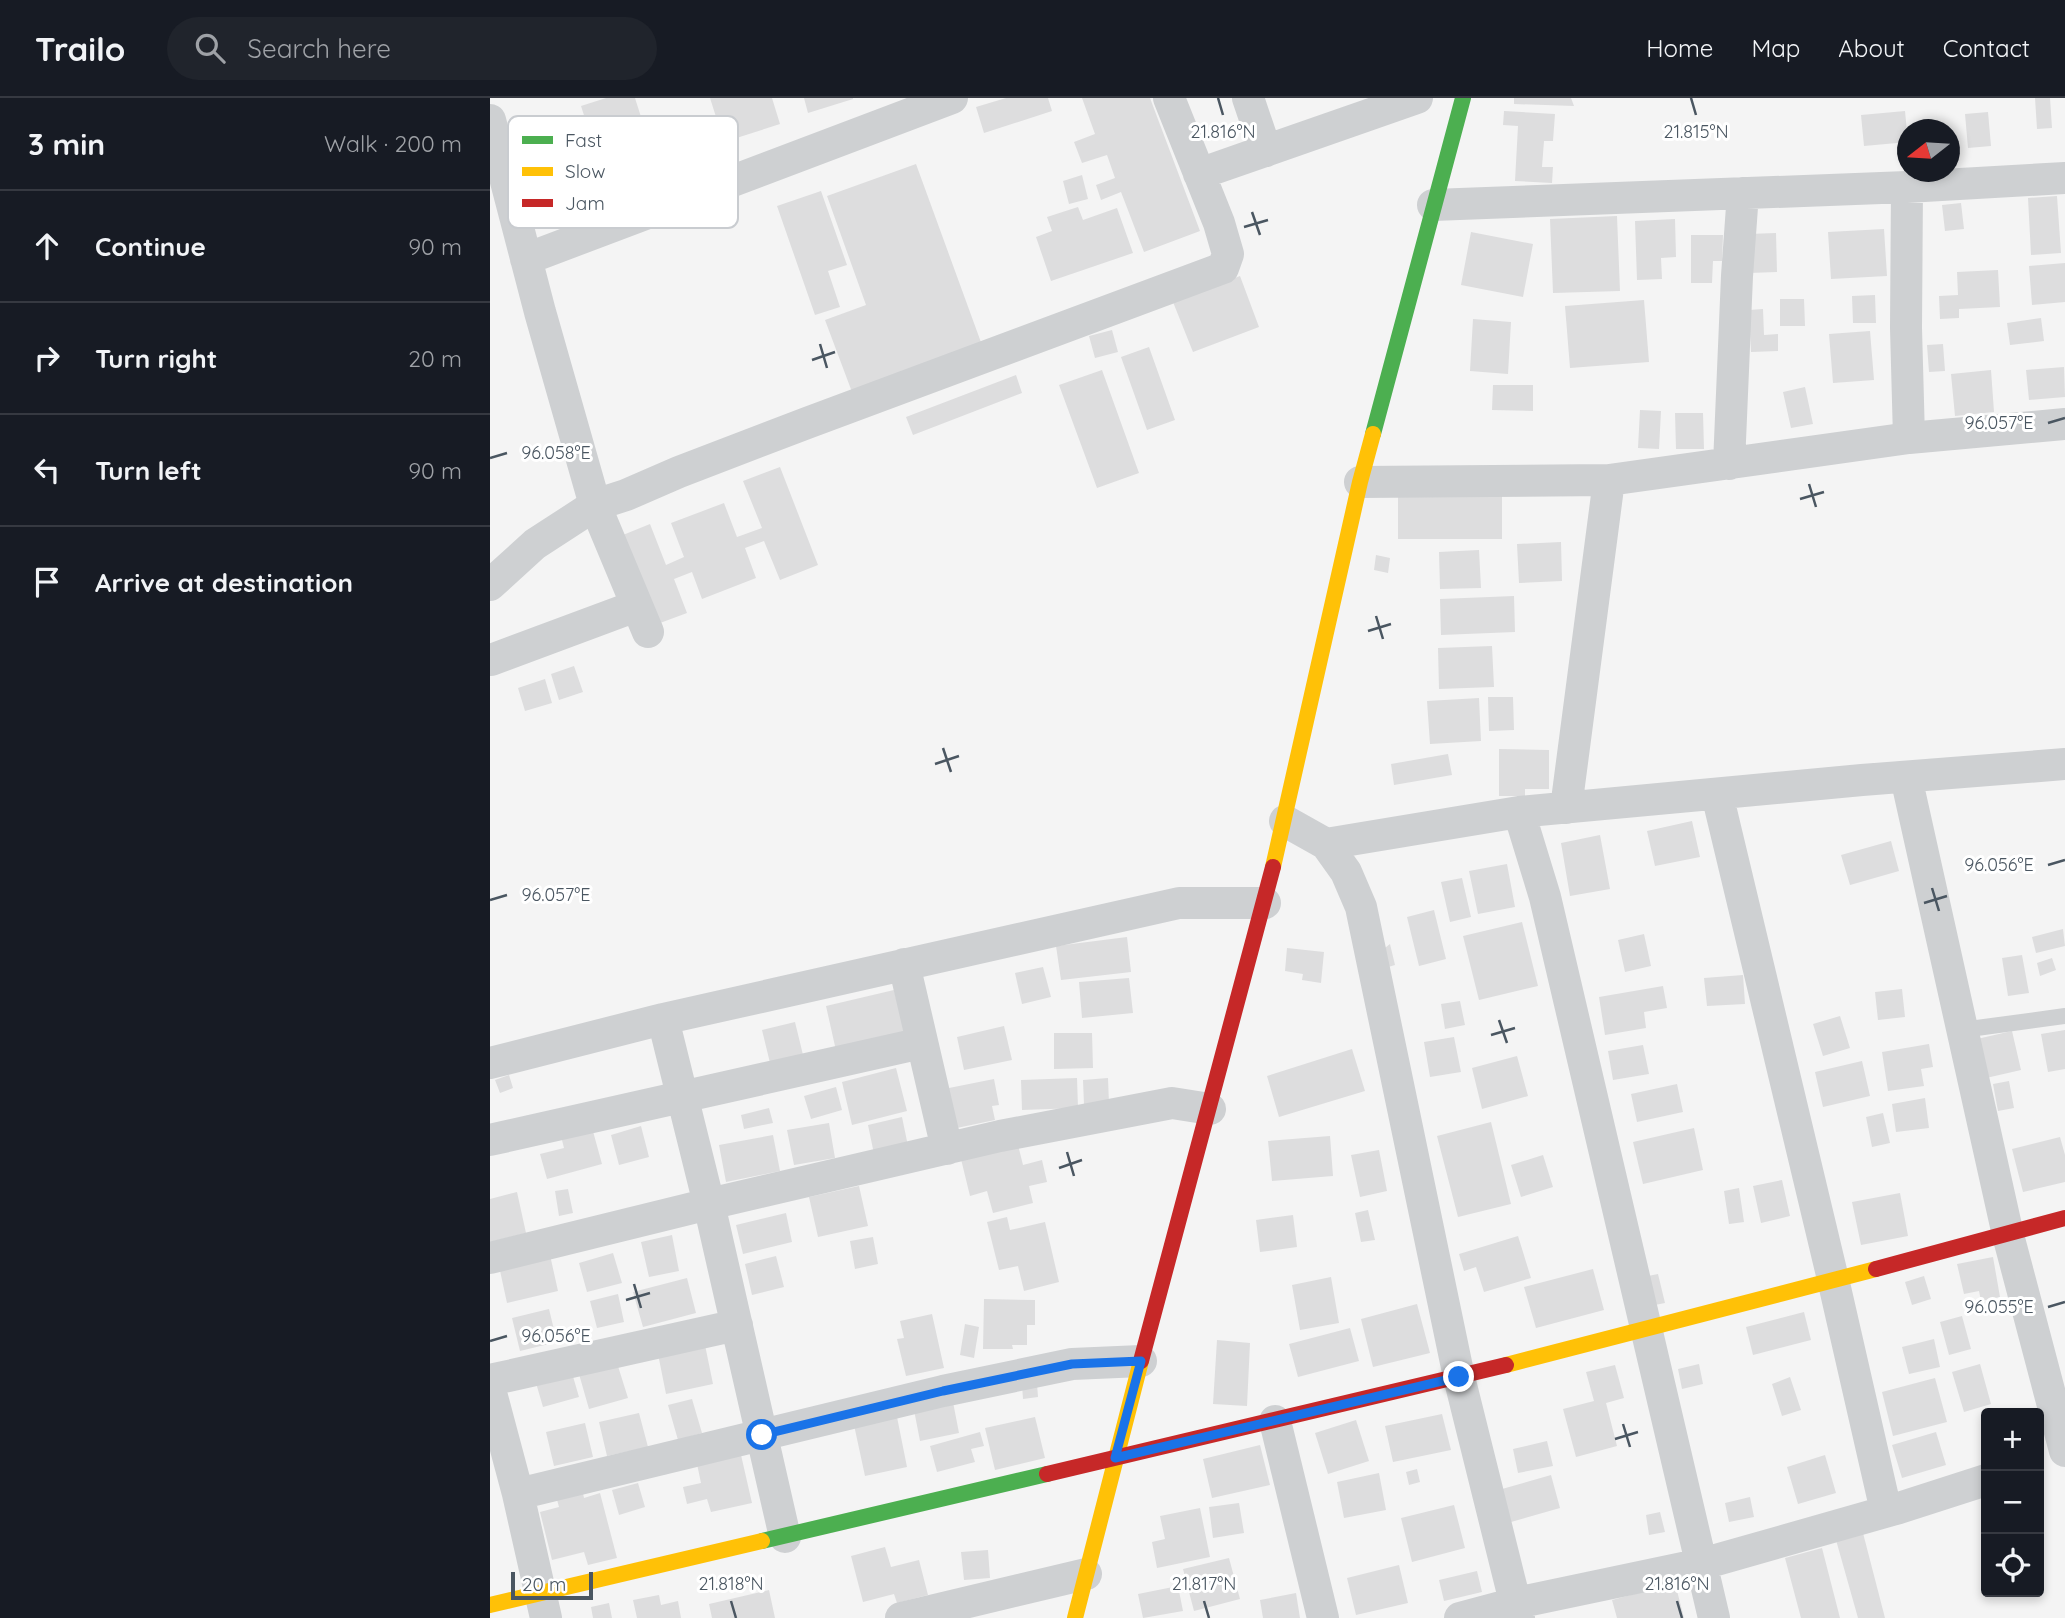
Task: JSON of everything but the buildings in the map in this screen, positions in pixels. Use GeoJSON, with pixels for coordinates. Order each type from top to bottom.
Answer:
{"type":"FeatureCollection","features":[{"type":"Feature","properties":{"kind":"street"},"geometry":{"type":"LineString","coordinates":[[738,179],[952,98]]}},
{"type":"Feature","properties":{"kind":"street"},"geometry":{"type":"LineString","coordinates":[[490,585],[535,544],[595,505],[1223,268],[1228,254],[1219,223],[1169,98]]}},
{"type":"Feature","properties":{"kind":"street"},"geometry":{"type":"LineString","coordinates":[[1248,98],[1266,151]]}},
{"type":"Feature","properties":{"kind":"street"},"geometry":{"type":"LineString","coordinates":[[1199,174],[1417,98]]}},
{"type":"Feature","properties":{"kind":"street"},"geometry":{"type":"LineString","coordinates":[[1075,1618],[1115,1458],[1265,903],[1360,482],[1463,98]]}},
{"type":"Feature","properties":{"kind":"street"},"geometry":{"type":"LineString","coordinates":[[490,120],[508,190]]}},
{"type":"Feature","properties":{"kind":"street"},"geometry":{"type":"LineString","coordinates":[[1433,205],[1906,187],[2065,178]]}},
{"type":"Feature","properties":{"kind":"street"},"geometry":{"type":"LineString","coordinates":[[1906,187],[1909,438]]}},
{"type":"Feature","properties":{"kind":"street"},"geometry":{"type":"LineString","coordinates":[[1729,464],[1743,193]]}},
{"type":"Feature","properties":{"kind":"street"},"geometry":{"type":"LineString","coordinates":[[491,660],[642,619],[595,505],[518,228]]}},
{"type":"Feature","properties":{"kind":"street"},"geometry":{"type":"LineString","coordinates":[[526,259],[608,228]]}},
{"type":"Feature","properties":{"kind":"street"},"geometry":{"type":"LineString","coordinates":[[1360,482],[1609,480],[1909,438],[2065,424]]}},
{"type":"Feature","properties":{"kind":"street"},"geometry":{"type":"LineString","coordinates":[[1566,808],[1609,480]]}},
{"type":"Feature","properties":{"kind":"street"},"geometry":{"type":"LineString","coordinates":[[1326,844],[1519,812],[2065,764]]}},
{"type":"Feature","properties":{"kind":"street"},"geometry":{"type":"LineString","coordinates":[[1906,777],[2008,1235],[2065,1451],[2044,1459]]}},
{"type":"Feature","properties":{"kind":"street"},"geometry":{"type":"LineString","coordinates":[[1717,794],[1886,1511]]}},
{"type":"Feature","properties":{"kind":"street"},"geometry":{"type":"LineString","coordinates":[[1519,812],[1545,897],[1714,1618]]}},
{"type":"Feature","properties":{"kind":"street"},"geometry":{"type":"LineString","coordinates":[[1285,821],[1326,844],[1346,872],[1360,907],[1459,1377],[1518,1611]]}},
{"type":"Feature","properties":{"kind":"street"},"geometry":{"type":"LineString","coordinates":[[490,1063],[663,1019],[1180,903],[1265,903]]}},
{"type":"Feature","properties":{"kind":"street"},"geometry":{"type":"LineString","coordinates":[[904,964],[947,1149]]}},
{"type":"Feature","properties":{"kind":"street"},"geometry":{"type":"LineString","coordinates":[[663,1019],[709,1204],[785,1536]]}},
{"type":"Feature","properties":{"kind":"street"},"geometry":{"type":"LineString","coordinates":[[490,1140],[922,1043]]}},
{"type":"Feature","properties":{"kind":"street"},"geometry":{"type":"LineString","coordinates":[[490,1258],[1000,1136],[1172,1103],[1210,1109]]}},
{"type":"Feature","properties":{"kind":"street"},"geometry":{"type":"LineString","coordinates":[[490,1605],[544,1606],[785,1536],[1459,1377],[2008,1235],[2065,1217]]}},
{"type":"Feature","properties":{"kind":"street"},"geometry":{"type":"LineString","coordinates":[[490,1380],[737,1325]]}},
{"type":"Feature","properties":{"kind":"street"},"geometry":{"type":"LineString","coordinates":[[518,1494],[943,1391],[1072,1364],[1141,1361]]}},
{"type":"Feature","properties":{"kind":"street"},"geometry":{"type":"LineString","coordinates":[[490,1389],[544,1606]]}},
{"type":"Feature","properties":{"kind":"street"},"geometry":{"type":"LineString","coordinates":[[1275,1421],[1323,1618]]}},
{"type":"Feature","properties":{"kind":"street"},"geometry":{"type":"LineString","coordinates":[[1460,1618],[1518,1611],[1702,1564],[1981,1482]]}},
{"type":"Feature","properties":{"kind":"street"},"geometry":{"type":"LineString","coordinates":[[901,1618],[1086,1574]]}},
{"type":"Feature","properties":{"kind":"lane"},"geometry":{"type":"LineString","coordinates":[[1962,1030],[2065,1016]]}},
{"type":"Feature","properties":{"kind":"traffic: fast"},"geometry":{"type":"LineString","coordinates":[[1373,434],[1463,98]]}},
{"type":"Feature","properties":{"kind":"traffic: fast"},"geometry":{"type":"LineString","coordinates":[[762,1541],[1047,1474]]}},
{"type":"Feature","properties":{"kind":"traffic: slow"},"geometry":{"type":"LineString","coordinates":[[1273,867],[1373,434]]}},
{"type":"Feature","properties":{"kind":"traffic: slow"},"geometry":{"type":"LineString","coordinates":[[1506,1365],[1876,1269]]}},
{"type":"Feature","properties":{"kind":"traffic: slow"},"geometry":{"type":"LineString","coordinates":[[1075,1618],[1141,1361]]}},
{"type":"Feature","properties":{"kind":"traffic: slow"},"geometry":{"type":"LineString","coordinates":[[490,1605],[762,1541]]}},
{"type":"Feature","properties":{"kind":"traffic: jam"},"geometry":{"type":"LineString","coordinates":[[1141,1361],[1273,867]]}},
{"type":"Feature","properties":{"kind":"traffic: jam"},"geometry":{"type":"LineString","coordinates":[[1876,1269],[2065,1218]]}},
{"type":"Feature","properties":{"kind":"traffic: jam"},"geometry":{"type":"LineString","coordinates":[[1047,1474],[1506,1365]]}},
{"type":"Feature","properties":{"kind":"route"},"geometry":{"type":"LineString","coordinates":[[762,1435],[943,1391],[1072,1364],[1141,1361],[1115,1458],[1459,1377]]}}]}
